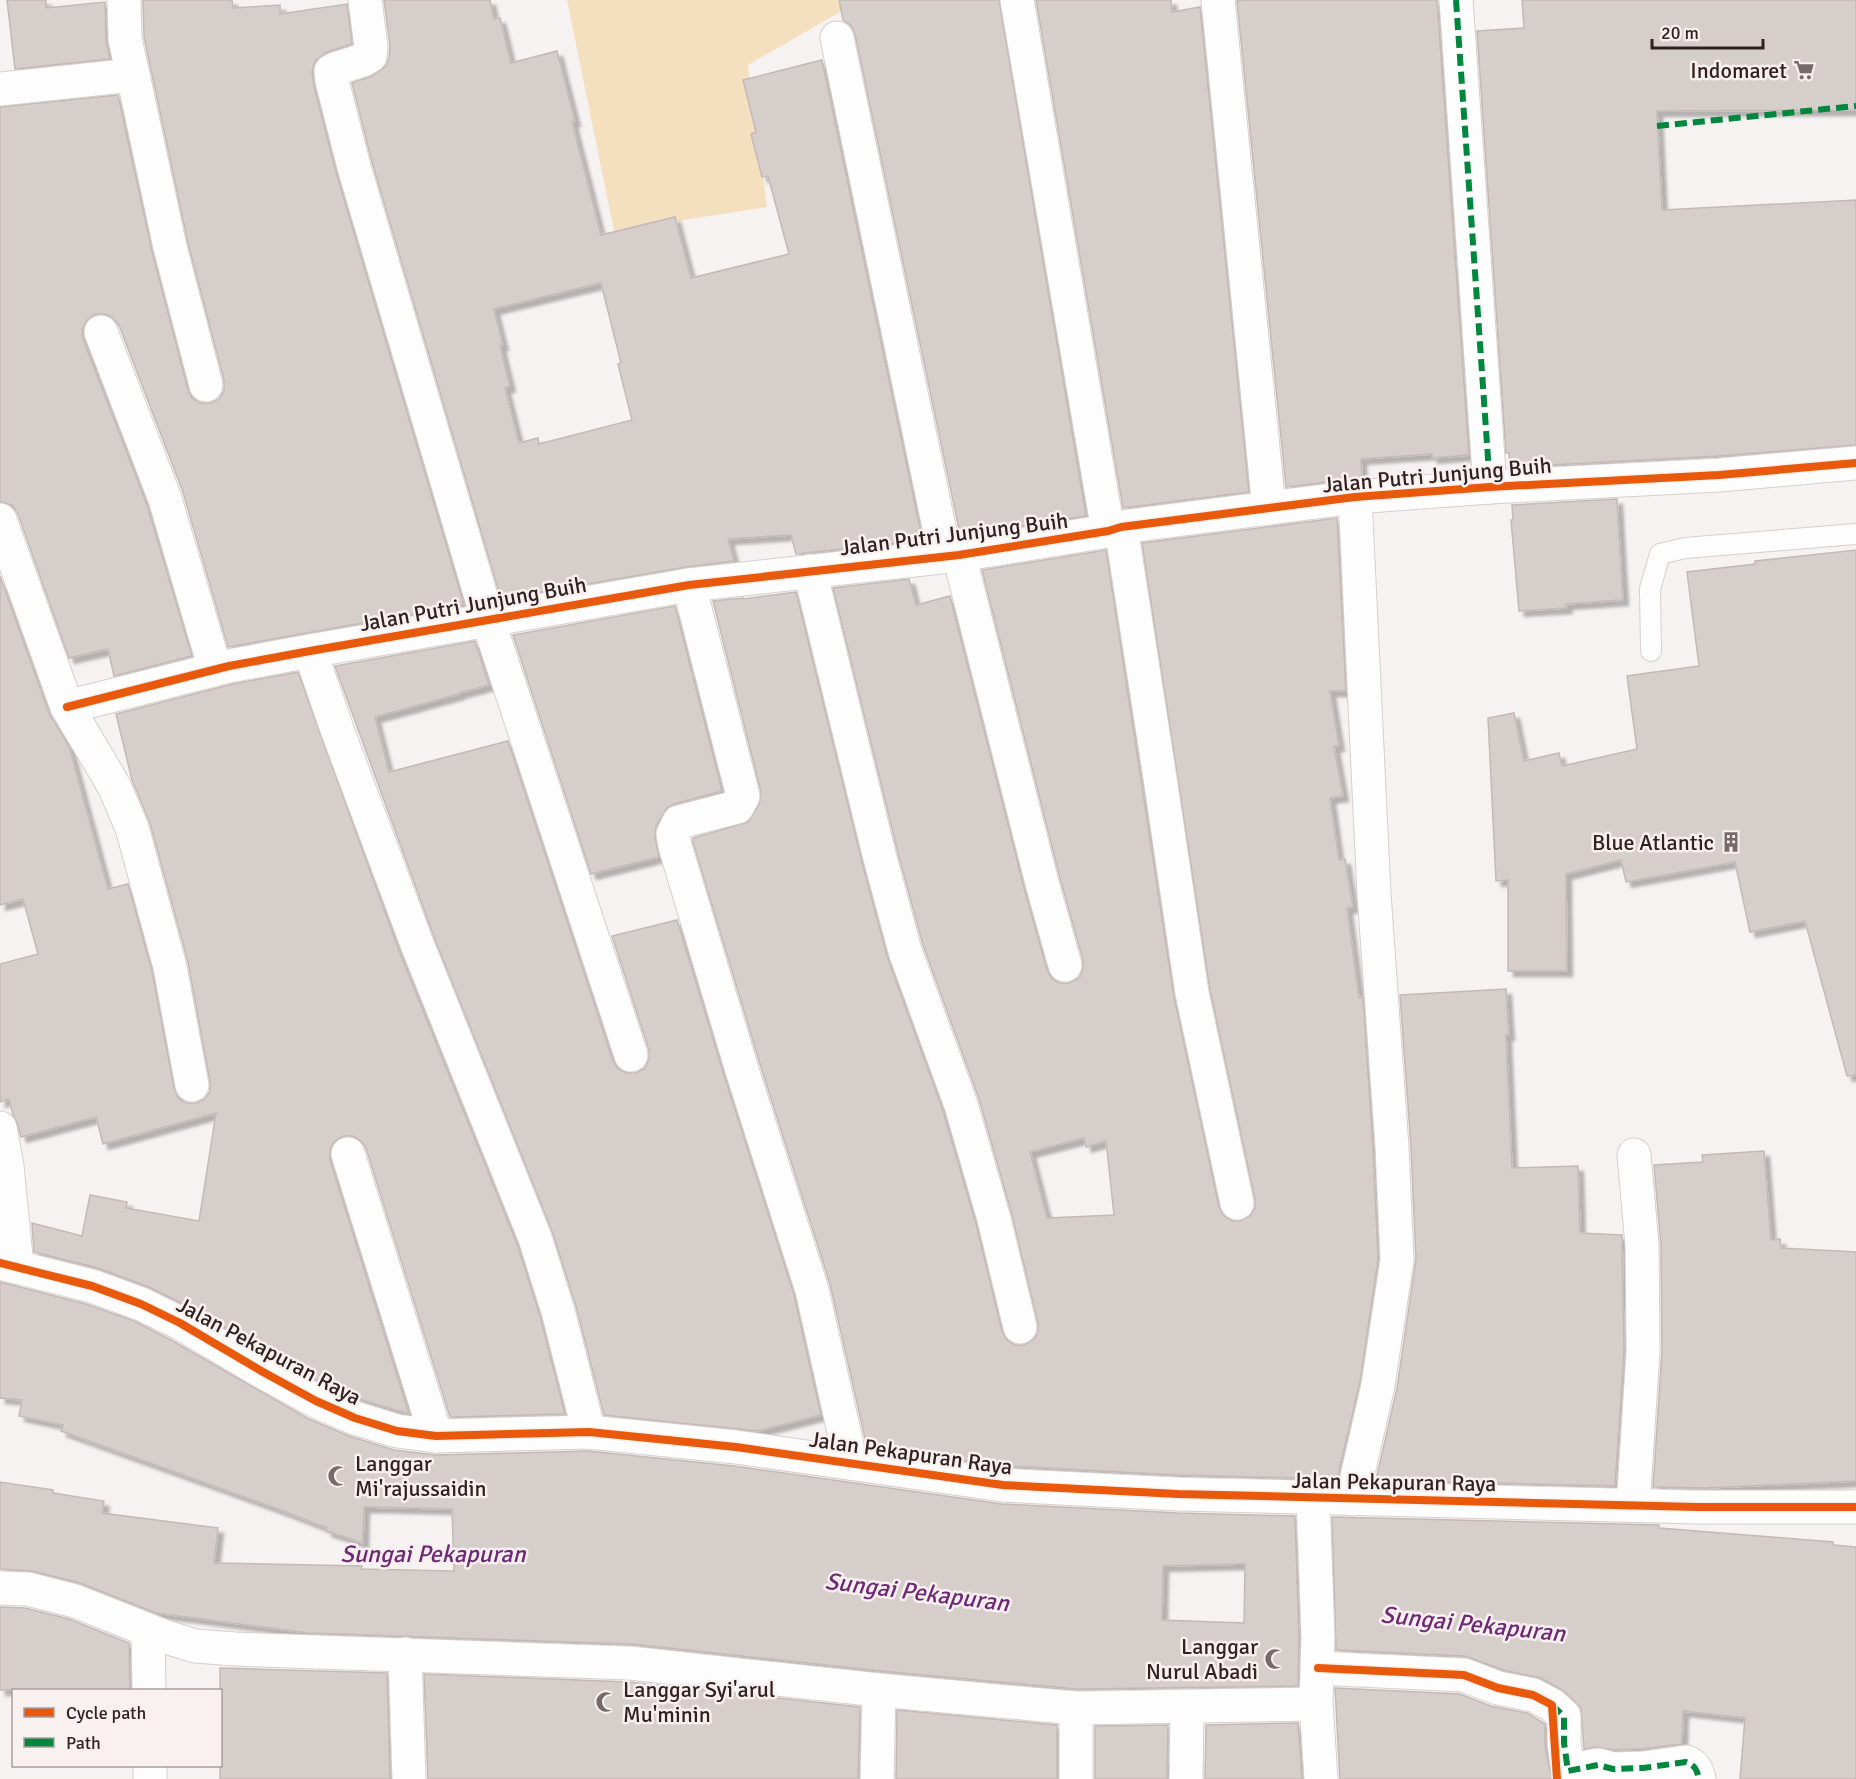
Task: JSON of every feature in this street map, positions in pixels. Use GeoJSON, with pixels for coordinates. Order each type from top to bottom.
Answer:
{"type":"FeatureCollection","features":[{"type":"Feature","properties":{"kind":"street"},"geometry":{"type":"LineString","coordinates":[[124,0],[125,39],[170,247],[206,385]]}},
{"type":"Feature","properties":{"kind":"street"},"geometry":{"type":"LineString","coordinates":[[365,0],[370,56],[331,71],[332,81],[354,167],[488,620],[631,1055]]}},
{"type":"Feature","properties":{"kind":"street"},"geometry":{"type":"LineString","coordinates":[[1017,0],[1160,778],[1192,993],[1237,1203]]}},
{"type":"Feature","properties":{"kind":"street"},"geometry":{"type":"LineString","coordinates":[[1218,0],[1269,508]]}},
{"type":"Feature","properties":{"kind":"street"},"geometry":{"type":"LineString","coordinates":[[1456,0],[1490,486]]}},
{"type":"Feature","properties":{"kind":"street"},"geometry":{"type":"LineString","coordinates":[[837,38],[952,555],[1065,965]]}},
{"type":"Feature","properties":{"kind":"street"},"geometry":{"type":"LineString","coordinates":[[0,89],[133,75]]}},
{"type":"Feature","properties":{"kind":"street"},"geometry":{"type":"LineString","coordinates":[[101,332],[165,499],[215,669]]}},
{"type":"Feature","properties":{"kind":"street","name":"Jalan Putri Junjung Buih"},"geometry":{"type":"LineString","coordinates":[[67,707],[215,669],[689,585],[952,555],[1115,529],[1355,497],[1490,486],[1856,464]]}},
{"type":"Feature","properties":{"kind":"street"},"geometry":{"type":"LineString","coordinates":[[1352,1499],[1378,1385],[1397,1260],[1392,1147],[1374,894],[1355,497]]}},
{"type":"Feature","properties":{"kind":"street"},"geometry":{"type":"LineString","coordinates":[[0,520],[67,707],[115,788],[132,828],[170,966],[192,1085]]}},
{"type":"Feature","properties":{"kind":"street"},"geometry":{"type":"LineString","coordinates":[[810,571],[905,951],[962,1105],[994,1219],[1020,1328]]}},
{"type":"Feature","properties":{"kind":"street"},"geometry":{"type":"LineString","coordinates":[[689,585],[743,796],[737,807],[679,822],[673,834],[675,846],[742,1070],[812,1290],[850,1463]]}},
{"type":"Feature","properties":{"kind":"street"},"geometry":{"type":"LineString","coordinates":[[310,651],[417,944],[535,1238],[558,1311],[589,1432]]}},
{"type":"Feature","properties":{"kind":"street"},"geometry":{"type":"LineString","coordinates":[[0,1128],[7,1166],[9,1265]]}},
{"type":"Feature","properties":{"kind":"street"},"geometry":{"type":"LineString","coordinates":[[348,1154],[436,1436]]}},
{"type":"Feature","properties":{"kind":"street"},"geometry":{"type":"LineString","coordinates":[[1633,1505],[1643,1352],[1642,1245],[1634,1155]]}},
{"type":"Feature","properties":{"kind":"street","name":"Jalan Pekapuran Raya"},"geometry":{"type":"LineString","coordinates":[[9,1265],[92,1286],[141,1304],[180,1323],[316,1401],[355,1418],[397,1431],[436,1436],[589,1432],[736,1447],[1003,1485],[1178,1494],[1633,1505],[1856,1506]]}},
{"type":"Feature","properties":{"kind":"street"},"geometry":{"type":"LineString","coordinates":[[1313,1498],[1318,1653],[1316,1704],[1321,1779]]}},
{"type":"Feature","properties":{"kind":"street"},"geometry":{"type":"LineString","coordinates":[[0,1588],[28,1589],[75,1601],[195,1646],[630,1663],[879,1690],[1076,1708],[1316,1704]]}},
{"type":"Feature","properties":{"kind":"street"},"geometry":{"type":"LineString","coordinates":[[148,1630],[149,1689]]}},
{"type":"Feature","properties":{"kind":"street"},"geometry":{"type":"LineString","coordinates":[[1318,1653],[1464,1675],[1498,1688],[1533,1695],[1552,1705],[1564,1716],[1564,1743],[1568,1771],[1598,1765],[1613,1769],[1644,1768],[1686,1762],[1696,1768],[1698,1779]]}},
{"type":"Feature","properties":{"kind":"street"},"geometry":{"type":"LineString","coordinates":[[405,1654],[409,1779]]}},
{"type":"Feature","properties":{"kind":"street"},"geometry":{"type":"LineString","coordinates":[[877,1779],[879,1690]]}},
{"type":"Feature","properties":{"kind":"street"},"geometry":{"type":"LineString","coordinates":[[1186,1779],[1187,1707]]}},
{"type":"Feature","properties":{"kind":"street"},"geometry":{"type":"LineString","coordinates":[[1076,1708],[1076,1779]]}},
{"type":"Feature","properties":{"kind":"lane"},"geometry":{"type":"LineString","coordinates":[[1651,651],[1650,589],[1660,554],[1685,548],[1856,534]]}},
{"type":"Feature","properties":{"kind":"shaded area"},"geometry":{"type":"Polygon","coordinates":[[[567,0],[845,0],[847,8],[748,65],[767,207],[614,231],[567,0]]]}},
{"type":"Feature","properties":{"kind":"building"},"geometry":{"type":"Polygon","coordinates":[[[7,0],[46,0],[46,8],[105,2],[106,40],[110,59],[15,69],[7,0]]]}},
{"type":"Feature","properties":{"kind":"building"},"geometry":{"type":"Polygon","coordinates":[[[143,0],[232,0],[233,8],[280,5],[280,14],[347,4],[352,44],[327,52],[315,61],[312,72],[314,86],[336,172],[464,605],[228,647],[183,492],[119,325],[112,317],[95,314],[86,321],[82,330],[83,339],[147,505],[192,656],[114,676],[108,649],[69,658],[18,514],[12,505],[0,502],[0,107],[118,95],[152,251],[188,390],[192,398],[200,403],[210,403],[219,399],[224,391],[224,380],[188,243],[144,37],[143,0]]]}},
{"type":"Feature","properties":{"kind":"building"},"geometry":{"type":"Polygon","coordinates":[[[384,0],[490,0],[494,19],[500,18],[511,63],[557,51],[575,121],[572,122],[601,235],[675,217],[691,278],[789,254],[768,176],[762,177],[751,134],[756,132],[743,80],[822,60],[922,538],[908,542],[796,554],[791,535],[728,539],[734,561],[686,567],[501,599],[372,162],[352,83],[372,76],[386,66],[390,45],[384,0]],[[601,283],[494,309],[510,386],[505,388],[519,443],[538,438],[539,444],[632,420],[618,364],[621,363],[601,283]]]}},
{"type":"Feature","properties":{"kind":"building"},"geometry":{"type":"Polygon","coordinates":[[[839,0],[999,0],[1086,516],[964,535],[962,528],[959,529],[855,34],[851,25],[843,20],[839,0]]]}},
{"type":"Feature","properties":{"kind":"building"},"geometry":{"type":"Polygon","coordinates":[[[1036,0],[1171,0],[1172,12],[1200,7],[1249,492],[1123,508],[1036,0]]]}},
{"type":"Feature","properties":{"kind":"building"},"geometry":{"type":"Polygon","coordinates":[[[1437,0],[1469,455],[1432,458],[1432,454],[1361,459],[1362,478],[1286,487],[1237,1],[1437,0]]]}},
{"type":"Feature","properties":{"kind":"building"},"geometry":{"type":"Polygon","coordinates":[[[1522,0],[1856,0],[1856,110],[1657,111],[1662,210],[1856,200],[1856,445],[1718,456],[1510,467],[1509,453],[1506,453],[1477,31],[1524,28],[1522,0]]]}},
{"type":"Feature","properties":{"kind":"building"},"geometry":{"type":"Polygon","coordinates":[[[1617,499],[1623,600],[1566,604],[1567,608],[1519,611],[1511,520],[1513,520],[1512,505],[1617,499]]]}},
{"type":"Feature","properties":{"kind":"building"},"geometry":{"type":"Polygon","coordinates":[[[1337,518],[1346,691],[1330,691],[1339,746],[1334,746],[1343,796],[1330,798],[1339,860],[1345,859],[1353,907],[1347,908],[1359,998],[1363,997],[1378,1259],[1360,1382],[1337,1479],[1179,1475],[1005,1466],[867,1447],[830,1284],[693,842],[693,838],[748,822],[759,805],[761,792],[713,601],[796,592],[887,956],[943,1111],[976,1224],[1002,1331],[1007,1340],[1015,1345],[1024,1345],[1033,1340],[1038,1333],[1038,1323],[1012,1215],[979,1099],[923,945],[833,588],[909,579],[916,605],[950,596],[1047,970],[1052,979],[1060,983],[1069,983],[1079,978],[1083,969],[1083,960],[982,570],[1106,550],[1174,997],[1219,1207],[1224,1216],[1232,1221],[1240,1221],[1250,1216],[1255,1208],[1255,1199],[1210,990],[1142,543],[1337,518]],[[1084,1138],[1030,1152],[1047,1218],[1114,1215],[1106,1141],[1086,1147],[1084,1138]]]}},
{"type":"Feature","properties":{"kind":"building"},"geometry":{"type":"Polygon","coordinates":[[[1856,550],[1856,1075],[1847,1076],[1805,921],[1750,932],[1735,862],[1626,882],[1621,860],[1566,874],[1567,971],[1508,971],[1508,880],[1496,881],[1488,718],[1514,713],[1524,761],[1559,753],[1562,766],[1637,749],[1627,676],[1699,666],[1687,572],[1755,564],[1755,561],[1856,550]]]}},
{"type":"Feature","properties":{"kind":"building"},"geometry":{"type":"Polygon","coordinates":[[[0,576],[49,713],[69,746],[108,889],[128,884],[152,971],[174,1088],[178,1098],[186,1103],[196,1103],[205,1099],[210,1091],[210,1082],[188,962],[150,823],[132,780],[116,714],[233,684],[298,672],[399,951],[517,1244],[540,1316],[565,1414],[450,1417],[366,1148],[353,1136],[343,1136],[335,1141],[330,1149],[330,1160],[409,1414],[362,1400],[324,1384],[189,1307],[149,1287],[98,1268],[34,1252],[32,1223],[82,1236],[90,1195],[127,1202],[126,1208],[199,1221],[216,1113],[103,1144],[96,1117],[21,1137],[9,1099],[0,1102],[0,964],[38,954],[23,899],[0,905],[0,576]]]}},
{"type":"Feature","properties":{"kind":"building"},"geometry":{"type":"Polygon","coordinates":[[[675,606],[722,791],[667,808],[656,826],[655,837],[659,857],[591,874],[513,635],[675,606]]]}},
{"type":"Feature","properties":{"kind":"building"},"geometry":{"type":"Polygon","coordinates":[[[475,641],[489,685],[375,717],[389,772],[508,741],[613,1061],[618,1069],[627,1073],[636,1073],[645,1068],[649,1059],[649,1050],[612,936],[677,920],[794,1295],[821,1415],[758,1431],[604,1415],[576,1306],[552,1231],[434,937],[335,666],[475,641]]]}},
{"type":"Feature","properties":{"kind":"building"},"geometry":{"type":"Polygon","coordinates":[[[1506,989],[1512,1168],[1578,1166],[1580,1233],[1622,1235],[1624,1351],[1615,1486],[1376,1480],[1397,1388],[1416,1259],[1411,1146],[1400,995],[1506,989]]]}},
{"type":"Feature","properties":{"kind":"building"},"geometry":{"type":"Polygon","coordinates":[[[1764,1151],[1771,1240],[1780,1239],[1781,1248],[1856,1252],[1856,1481],[1705,1488],[1653,1487],[1662,1352],[1661,1245],[1654,1165],[1703,1162],[1702,1155],[1764,1151]]]}},
{"type":"Feature","properties":{"kind":"building"},"geometry":{"type":"Polygon","coordinates":[[[0,1282],[86,1304],[134,1321],[307,1418],[349,1436],[394,1450],[436,1455],[588,1451],[734,1466],[1002,1504],[1295,1516],[1299,1637],[1298,1686],[1077,1689],[881,1671],[632,1644],[308,1633],[156,1613],[80,1583],[32,1571],[0,1569],[0,1482],[104,1501],[102,1513],[218,1528],[214,1563],[362,1566],[361,1569],[454,1571],[452,1509],[364,1507],[363,1543],[326,1531],[327,1528],[278,1509],[61,1431],[63,1425],[19,1416],[22,1400],[0,1398],[0,1282]],[[1245,1564],[1163,1566],[1162,1620],[1244,1623],[1245,1564]]]}},
{"type":"Feature","properties":{"kind":"building"},"geometry":{"type":"Polygon","coordinates":[[[1332,1517],[1659,1525],[1659,1528],[1833,1542],[1833,1545],[1856,1547],[1856,1779],[1740,1779],[1745,1718],[1683,1711],[1682,1744],[1641,1749],[1615,1750],[1595,1747],[1584,1749],[1581,1708],[1564,1691],[1541,1678],[1503,1670],[1465,1656],[1336,1650],[1332,1517]]]}},
{"type":"Feature","properties":{"kind":"building"},"geometry":{"type":"Polygon","coordinates":[[[0,1607],[25,1608],[69,1619],[129,1643],[130,1689],[0,1690],[0,1607]]]}},
{"type":"Feature","properties":{"kind":"building"},"geometry":{"type":"Polygon","coordinates":[[[220,1668],[387,1673],[390,1779],[220,1779],[222,1689],[220,1689],[220,1668]]]}},
{"type":"Feature","properties":{"kind":"building"},"geometry":{"type":"Polygon","coordinates":[[[424,1674],[629,1682],[860,1707],[858,1779],[428,1779],[424,1674]]]}},
{"type":"Feature","properties":{"kind":"building"},"geometry":{"type":"Polygon","coordinates":[[[1335,1688],[1460,1694],[1491,1706],[1527,1713],[1545,1724],[1545,1746],[1552,1779],[1340,1779],[1335,1688]]]}},
{"type":"Feature","properties":{"kind":"building"},"geometry":{"type":"Polygon","coordinates":[[[897,1710],[1057,1725],[1057,1779],[896,1779],[897,1710]]]}},
{"type":"Feature","properties":{"kind":"building"},"geometry":{"type":"Polygon","coordinates":[[[1298,1723],[1302,1779],[1205,1779],[1206,1725],[1298,1723]]]}},
{"type":"Feature","properties":{"kind":"building"},"geometry":{"type":"Polygon","coordinates":[[[1168,1725],[1167,1779],[1095,1779],[1095,1726],[1168,1725]]]}},
{"type":"Feature","properties":{"kind":"marked path"},"geometry":{"type":"LineString","coordinates":[[1456,0],[1490,487]]}},
{"type":"Feature","properties":{"kind":"marked path"},"geometry":{"type":"LineString","coordinates":[[1657,126],[1856,106]]}},
{"type":"Feature","properties":{"kind":"marked path"},"geometry":{"type":"LineString","coordinates":[[1552,1705],[1564,1716],[1564,1743],[1568,1771],[1598,1765],[1613,1769],[1643,1768],[1686,1762],[1695,1768],[1699,1779]]}},
{"type":"Feature","properties":{"kind":"cycle path"},"geometry":{"type":"LineString","coordinates":[[67,707],[229,666],[689,585],[959,555],[1121,527],[1355,497],[1490,487],[1719,475],[1856,463]]}},
{"type":"Feature","properties":{"kind":"cycle path"},"geometry":{"type":"LineString","coordinates":[[0,1263],[92,1286],[141,1304],[180,1323],[316,1401],[355,1418],[397,1431],[436,1436],[589,1432],[736,1447],[1003,1485],[1178,1494],[1697,1507],[1856,1507]]}},
{"type":"Feature","properties":{"kind":"cycle path"},"geometry":{"type":"LineString","coordinates":[[1318,1668],[1464,1675],[1498,1688],[1533,1695],[1552,1705],[1557,1779]]}},
{"type":"Feature","properties":{"kind":"place","name":"Indomaret"},"geometry":{"type":"Point","coordinates":[1804,70]}},
{"type":"Feature","properties":{"kind":"place","name":"Blue Atlantic"},"geometry":{"type":"Point","coordinates":[1731,842]}},
{"type":"Feature","properties":{"kind":"place","name":"Langgar Mi'rajussaidin"},"geometry":{"type":"Point","coordinates":[338,1476]}},
{"type":"Feature","properties":{"kind":"place","name":"Langgar Nurul Abadi"},"geometry":{"type":"Point","coordinates":[1275,1659]}},
{"type":"Feature","properties":{"kind":"place","name":"Langgar Syi'arul Mu'minin"},"geometry":{"type":"Point","coordinates":[606,1702]}},
{"type":"Feature","properties":{"kind":"water label","name":"Sungai Pekapuran"},"geometry":{"type":"Point","coordinates":[433,1554]}},
{"type":"Feature","properties":{"kind":"water label","name":"Sungai Pekapuran"},"geometry":{"type":"Point","coordinates":[917,1592]}},
{"type":"Feature","properties":{"kind":"water label","name":"Sungai Pekapuran"},"geometry":{"type":"Point","coordinates":[1473,1624]}}]}
